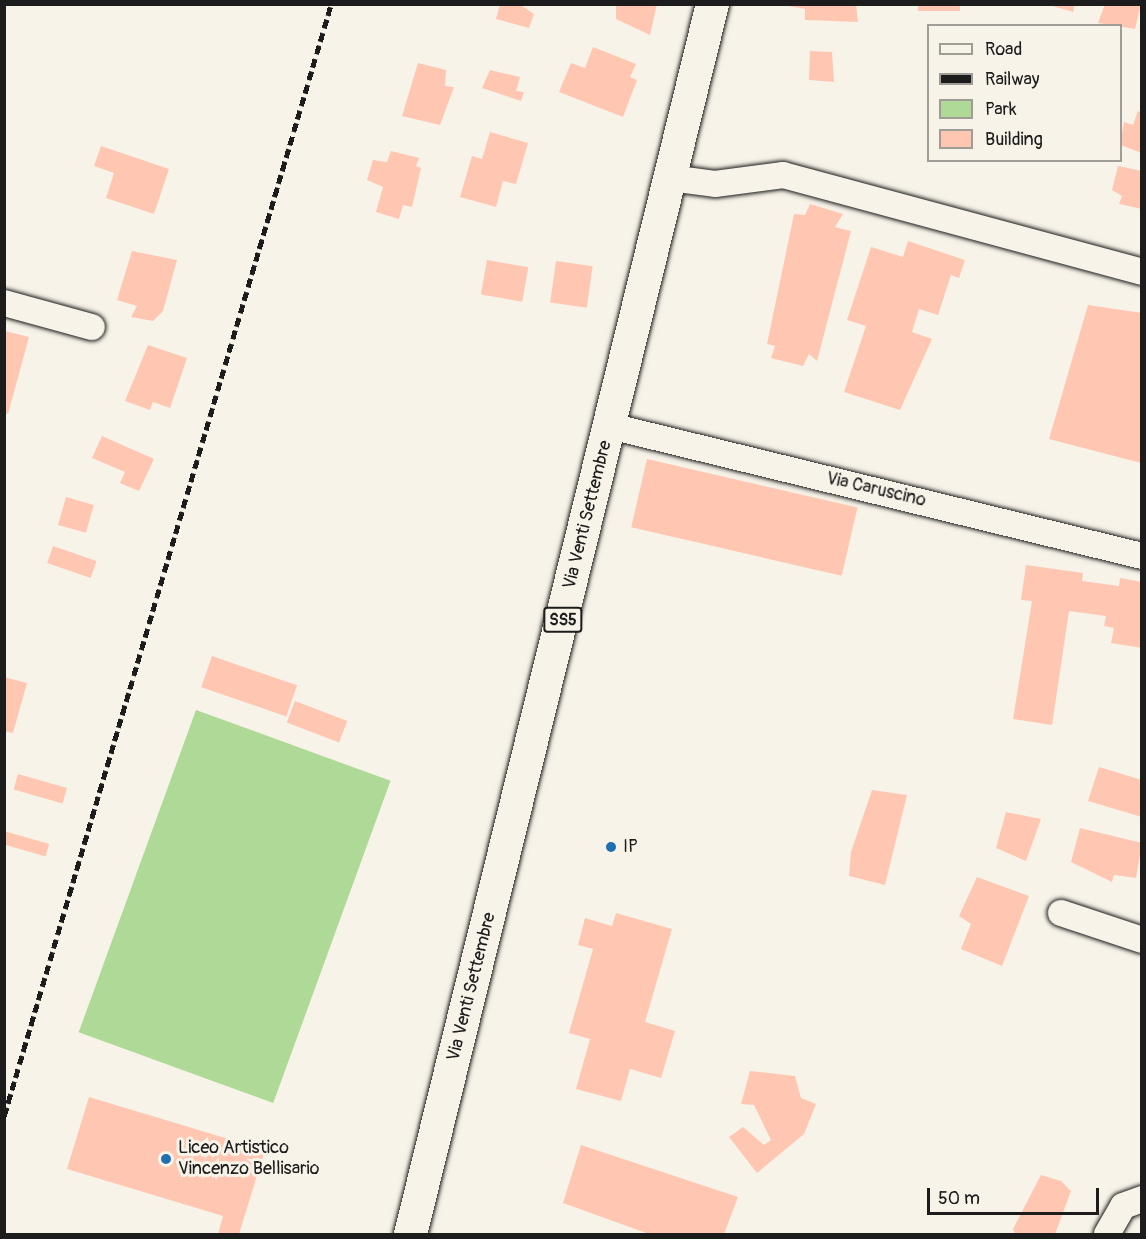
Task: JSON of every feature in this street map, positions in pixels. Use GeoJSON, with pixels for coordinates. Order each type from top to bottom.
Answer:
{"type":"FeatureCollection","features":[{"type":"Feature","properties":{"kind":"main road","name":"Via Venti Settembre"},"geometry":{"type":"LineString","coordinates":[[410,1234],[712,4]]}},
{"type":"Feature","properties":{"kind":"street"},"geometry":{"type":"LineString","coordinates":[[670,178],[715,184],[783,175],[1142,272]]}},
{"type":"Feature","properties":{"kind":"street"},"geometry":{"type":"LineString","coordinates":[[4,303],[92,327]]}},
{"type":"Feature","properties":{"kind":"street","name":"Via Caruscino"},"geometry":{"type":"LineString","coordinates":[[610,426],[1142,556]]}},
{"type":"Feature","properties":{"kind":"street"},"geometry":{"type":"LineString","coordinates":[[1061,913],[1142,940]]}},
{"type":"Feature","properties":{"kind":"street"},"geometry":{"type":"LineString","coordinates":[[1107,1234],[1123,1206],[1142,1199]]}},
{"type":"Feature","properties":{"kind":"green space"},"geometry":{"type":"Polygon","coordinates":[[[196,710],[391,781],[273,1103],[79,1032],[196,710]]]}},
{"type":"Feature","properties":{"kind":"building"},"geometry":{"type":"Polygon","coordinates":[[[500,4],[519,4],[534,14],[529,28],[496,19],[500,4]]]}},
{"type":"Feature","properties":{"kind":"building"},"geometry":{"type":"Polygon","coordinates":[[[616,4],[657,4],[650,35],[616,19],[616,4]]]}},
{"type":"Feature","properties":{"kind":"building"},"geometry":{"type":"Polygon","coordinates":[[[778,4],[856,4],[858,22],[805,20],[805,9],[778,4]]]}},
{"type":"Feature","properties":{"kind":"building"},"geometry":{"type":"Polygon","coordinates":[[[918,4],[960,4],[960,11],[918,11],[918,4]]]}},
{"type":"Feature","properties":{"kind":"building"},"geometry":{"type":"Polygon","coordinates":[[[1046,4],[1075,4],[1073,12],[1046,4]]]}},
{"type":"Feature","properties":{"kind":"building"},"geometry":{"type":"Polygon","coordinates":[[[1105,4],[1141,4],[1135,29],[1122,27],[1122,24],[1098,23],[1105,4]]]}},
{"type":"Feature","properties":{"kind":"building"},"geometry":{"type":"Polygon","coordinates":[[[593,47],[636,64],[630,77],[637,80],[623,117],[559,92],[571,63],[585,68],[593,47]]]}},
{"type":"Feature","properties":{"kind":"building"},"geometry":{"type":"Polygon","coordinates":[[[810,51],[832,52],[834,82],[809,80],[810,51]]]}},
{"type":"Feature","properties":{"kind":"building"},"geometry":{"type":"Polygon","coordinates":[[[418,63],[446,70],[445,86],[454,87],[440,125],[402,116],[418,63]]]}},
{"type":"Feature","properties":{"kind":"building"},"geometry":{"type":"Polygon","coordinates":[[[490,70],[520,77],[516,91],[524,92],[521,101],[482,88],[490,70]]]}},
{"type":"Feature","properties":{"kind":"building"},"geometry":{"type":"Polygon","coordinates":[[[1138,111],[1142,113],[1142,153],[1122,146],[1124,122],[1133,125],[1138,111]]]}},
{"type":"Feature","properties":{"kind":"building"},"geometry":{"type":"Polygon","coordinates":[[[490,132],[528,143],[516,184],[503,181],[496,207],[460,197],[472,156],[482,159],[490,132]]]}},
{"type":"Feature","properties":{"kind":"building"},"geometry":{"type":"Polygon","coordinates":[[[101,146],[169,169],[154,214],[106,198],[114,173],[94,166],[101,146]]]}},
{"type":"Feature","properties":{"kind":"building"},"geometry":{"type":"Polygon","coordinates":[[[391,151],[419,158],[416,166],[421,168],[412,207],[403,205],[399,219],[376,212],[383,187],[367,180],[373,160],[387,162],[391,151]]]}},
{"type":"Feature","properties":{"kind":"building"},"geometry":{"type":"Polygon","coordinates":[[[1118,166],[1142,171],[1142,209],[1119,204],[1122,196],[1112,190],[1118,166]]]}},
{"type":"Feature","properties":{"kind":"building"},"geometry":{"type":"Polygon","coordinates":[[[810,204],[843,214],[835,227],[851,231],[817,361],[809,354],[803,366],[771,358],[775,346],[767,344],[794,214],[805,215],[810,204]]]}},
{"type":"Feature","properties":{"kind":"building"},"geometry":{"type":"Polygon","coordinates":[[[908,241],[965,260],[959,278],[951,275],[938,315],[919,309],[912,332],[932,339],[900,410],[844,392],[866,326],[847,320],[871,247],[903,257],[908,241]]]}},
{"type":"Feature","properties":{"kind":"building"},"geometry":{"type":"Polygon","coordinates":[[[132,251],[177,260],[163,311],[153,321],[131,317],[137,306],[117,300],[132,251]]]}},
{"type":"Feature","properties":{"kind":"building"},"geometry":{"type":"Polygon","coordinates":[[[487,260],[528,267],[522,302],[481,294],[487,260]]]}},
{"type":"Feature","properties":{"kind":"building"},"geometry":{"type":"Polygon","coordinates":[[[556,261],[593,266],[587,308],[550,303],[556,261]]]}},
{"type":"Feature","properties":{"kind":"building"},"geometry":{"type":"Polygon","coordinates":[[[1088,305],[1142,313],[1141,463],[1049,439],[1088,305]]]}},
{"type":"Feature","properties":{"kind":"building"},"geometry":{"type":"Polygon","coordinates":[[[5,331],[29,337],[8,414],[5,413],[5,331]]]}},
{"type":"Feature","properties":{"kind":"building"},"geometry":{"type":"Polygon","coordinates":[[[148,345],[187,358],[170,408],[153,402],[150,410],[125,401],[148,345]]]}},
{"type":"Feature","properties":{"kind":"building"},"geometry":{"type":"Polygon","coordinates":[[[102,436],[154,459],[139,491],[120,483],[125,472],[92,458],[102,436]]]}},
{"type":"Feature","properties":{"kind":"building"},"geometry":{"type":"Polygon","coordinates":[[[647,459],[857,508],[842,576],[631,527],[647,459]]]}},
{"type":"Feature","properties":{"kind":"building"},"geometry":{"type":"Polygon","coordinates":[[[66,497],[94,505],[86,533],[58,525],[66,497]]]}},
{"type":"Feature","properties":{"kind":"building"},"geometry":{"type":"Polygon","coordinates":[[[53,546],[96,561],[91,578],[47,563],[53,546]]]}},
{"type":"Feature","properties":{"kind":"building"},"geometry":{"type":"Polygon","coordinates":[[[1026,565],[1083,573],[1082,581],[1119,586],[1120,578],[1142,582],[1142,648],[1111,643],[1114,628],[1104,626],[1106,616],[1069,611],[1052,725],[1013,719],[1032,601],[1021,600],[1026,565]]]}},
{"type":"Feature","properties":{"kind":"building"},"geometry":{"type":"Polygon","coordinates":[[[212,656],[297,685],[286,717],[201,687],[212,656]]]}},
{"type":"Feature","properties":{"kind":"building"},"geometry":{"type":"Polygon","coordinates":[[[4,677],[27,683],[13,733],[4,731],[4,677]]]}},
{"type":"Feature","properties":{"kind":"building"},"geometry":{"type":"Polygon","coordinates":[[[295,701],[347,721],[339,743],[287,722],[295,701]]]}},
{"type":"Feature","properties":{"kind":"building"},"geometry":{"type":"Polygon","coordinates":[[[1099,767],[1142,780],[1142,817],[1088,801],[1099,767]]]}},
{"type":"Feature","properties":{"kind":"building"},"geometry":{"type":"Polygon","coordinates":[[[18,774],[67,788],[63,803],[14,789],[18,774]]]}},
{"type":"Feature","properties":{"kind":"building"},"geometry":{"type":"Polygon","coordinates":[[[872,790],[907,795],[885,885],[849,876],[851,852],[872,790]]]}},
{"type":"Feature","properties":{"kind":"building"},"geometry":{"type":"Polygon","coordinates":[[[1006,812],[1041,819],[1026,861],[996,848],[1006,812]]]}},
{"type":"Feature","properties":{"kind":"building"},"geometry":{"type":"Polygon","coordinates":[[[1080,828],[1142,843],[1136,878],[1114,875],[1112,882],[1071,862],[1080,828]]]}},
{"type":"Feature","properties":{"kind":"building"},"geometry":{"type":"Polygon","coordinates":[[[4,831],[49,844],[46,856],[4,845],[4,831]]]}},
{"type":"Feature","properties":{"kind":"building"},"geometry":{"type":"Polygon","coordinates":[[[977,877],[1029,896],[1002,966],[961,949],[971,924],[959,916],[977,877]]]}},
{"type":"Feature","properties":{"kind":"building"},"geometry":{"type":"Polygon","coordinates":[[[616,913],[672,929],[645,1022],[675,1031],[661,1078],[630,1069],[621,1101],[576,1089],[590,1039],[569,1033],[593,949],[578,945],[585,918],[612,926],[616,913]]]}},
{"type":"Feature","properties":{"kind":"building"},"geometry":{"type":"Polygon","coordinates":[[[750,1071],[795,1076],[801,1098],[816,1104],[804,1134],[757,1173],[729,1137],[743,1127],[764,1145],[771,1140],[754,1105],[741,1104],[750,1071]]]}},
{"type":"Feature","properties":{"kind":"building","name":"Liceo Artistico Vincenzo Bellisario"},"geometry":{"type":"Polygon","coordinates":[[[89,1097],[265,1150],[239,1234],[218,1234],[223,1216],[67,1169],[89,1097]]]}},
{"type":"Feature","properties":{"kind":"building"},"geometry":{"type":"Polygon","coordinates":[[[581,1145],[738,1197],[724,1234],[649,1234],[563,1203],[581,1145]]]}},
{"type":"Feature","properties":{"kind":"building"},"geometry":{"type":"Polygon","coordinates":[[[1041,1175],[1061,1181],[1071,1191],[1055,1234],[1015,1234],[1013,1229],[1041,1175]]]}},
{"type":"Feature","properties":{"kind":"railway"},"geometry":{"type":"LineString","coordinates":[[4,1116],[331,4]]}},
{"type":"Feature","properties":{"kind":"place","name":"IP"},"geometry":{"type":"Point","coordinates":[611,847]}},
{"type":"Feature","properties":{"kind":"place","name":"Liceo Artistico Vincenzo Bellisario"},"geometry":{"type":"Point","coordinates":[166,1159]}}]}
